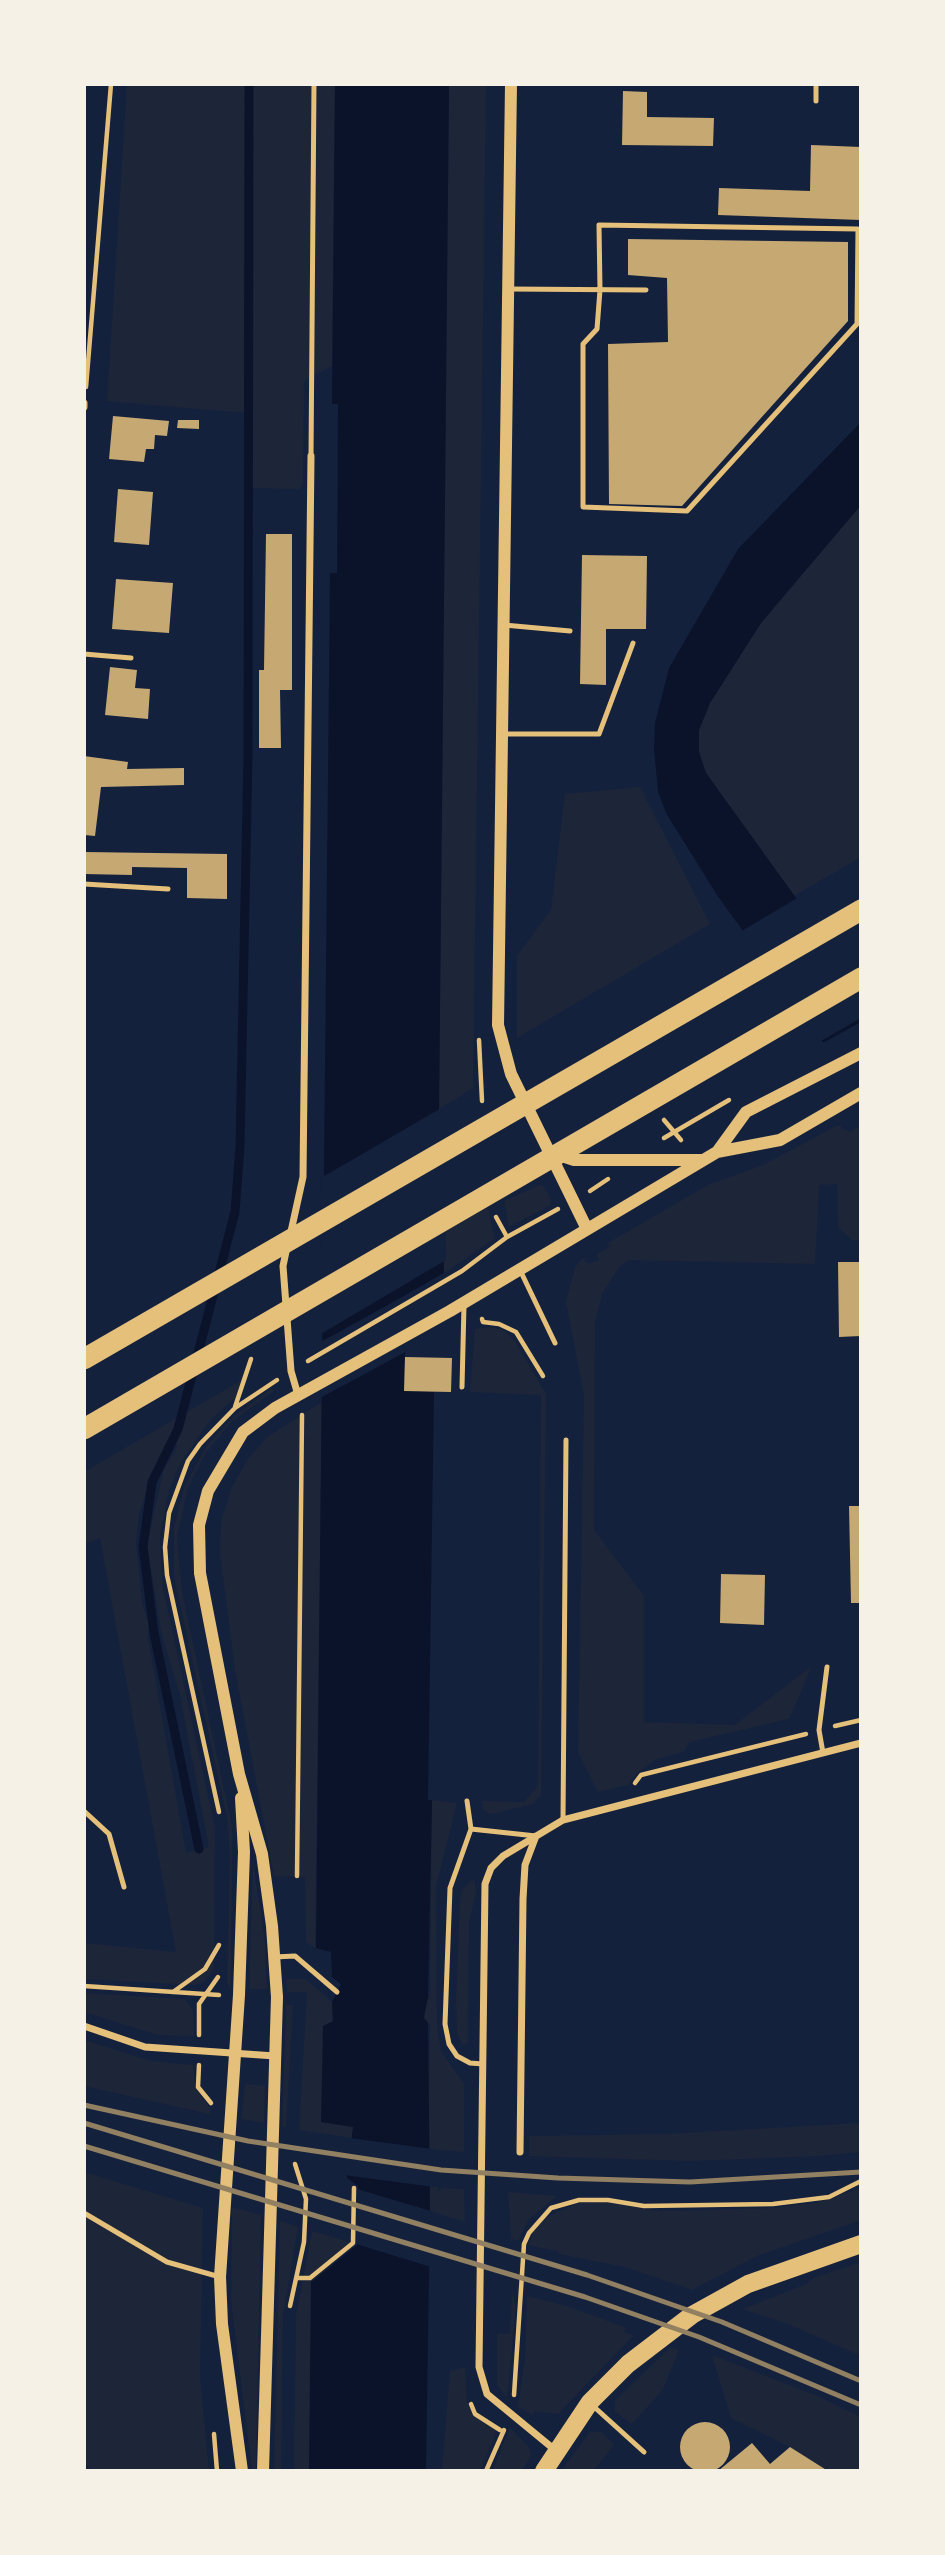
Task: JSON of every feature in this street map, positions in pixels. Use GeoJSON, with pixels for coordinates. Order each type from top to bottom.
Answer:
{"type":"FeatureCollection","features":[{"type":"Feature","properties":{"kind":"highway"},"geometry":{"type":"LineString","coordinates":[[84,1359],[861,910]]}},
{"type":"Feature","properties":{"kind":"highway"},"geometry":{"type":"LineString","coordinates":[[84,1429],[861,978]]}},
{"type":"Feature","properties":{"kind":"main road"},"geometry":{"type":"LineString","coordinates":[[544,2471],[555,2450],[590,2402],[628,2364],[692,2315],[748,2284],[861,2244]]}},
{"type":"Feature","properties":{"kind":"street"},"geometry":{"type":"LineString","coordinates":[[511,84],[498,1025],[512,1074],[587,1229]]}},
{"type":"Feature","properties":{"kind":"street"},"geometry":{"type":"LineString","coordinates":[[298,1395],[290,1371],[283,1266],[303,1177],[311,456]]}},
{"type":"Feature","properties":{"kind":"street"},"geometry":{"type":"LineString","coordinates":[[717,1152],[746,1112],[813,1080],[861,1053]]}},
{"type":"Feature","properties":{"kind":"street"},"geometry":{"type":"LineString","coordinates":[[263,2471],[275,2056],[274,1957],[262,1854],[239,1774],[200,1573],[199,1525],[208,1491],[223,1461],[243,1432],[298,1395],[450,1311],[702,1160],[717,1152],[780,1140],[861,1093]]}},
{"type":"Feature","properties":{"kind":"street"},"geometry":{"type":"LineString","coordinates":[[548,1150],[573,1160],[702,1160]]}},
{"type":"Feature","properties":{"kind":"street"},"geometry":{"type":"LineString","coordinates":[[555,2450],[486,2394],[479,2367],[485,1884],[491,1868],[503,1856],[563,1820],[861,1743]]}},
{"type":"Feature","properties":{"kind":"street"},"geometry":{"type":"LineString","coordinates":[[239,1774],[244,1852],[220,2277],[222,2324],[242,2471]]}},
{"type":"Feature","properties":{"kind":"street"},"geometry":{"type":"LineString","coordinates":[[520,2152],[523,1899],[525,1865],[536,1836]]}},
{"type":"Feature","properties":{"kind":"street"},"geometry":{"type":"LineString","coordinates":[[84,2026],[145,2047],[275,2056]]}},
{"type":"Feature","properties":{"kind":"lane"},"geometry":{"type":"LineString","coordinates":[[311,456],[314,84]]}},
{"type":"Feature","properties":{"kind":"lane"},"geometry":{"type":"LineString","coordinates":[[816,84],[816,101]]}},
{"type":"Feature","properties":{"kind":"lane"},"geometry":{"type":"LineString","coordinates":[[599,225],[858,229],[857,324],[687,511],[583,507],[583,344],[597,329],[600,290],[599,225]]}},
{"type":"Feature","properties":{"kind":"lane"},"geometry":{"type":"LineString","coordinates":[[508,289],[646,290]]}},
{"type":"Feature","properties":{"kind":"lane"},"geometry":{"type":"LineString","coordinates":[[504,625],[570,631]]}},
{"type":"Feature","properties":{"kind":"lane"},"geometry":{"type":"LineString","coordinates":[[502,734],[599,734],[633,643]]}},
{"type":"Feature","properties":{"kind":"lane"},"geometry":{"type":"LineString","coordinates":[[84,654],[131,658]]}},
{"type":"Feature","properties":{"kind":"lane"},"geometry":{"type":"LineString","coordinates":[[84,884],[168,889]]}},
{"type":"Feature","properties":{"kind":"lane"},"geometry":{"type":"LineString","coordinates":[[520,1268],[555,1343]]}},
{"type":"Feature","properties":{"kind":"lane"},"geometry":{"type":"LineString","coordinates":[[462,1387],[464,1302]]}},
{"type":"Feature","properties":{"kind":"lane"},"geometry":{"type":"LineString","coordinates":[[563,1820],[566,1440]]}},
{"type":"Feature","properties":{"kind":"lane"},"geometry":{"type":"LineString","coordinates":[[823,1753],[819,1730],[827,1667]]}},
{"type":"Feature","properties":{"kind":"lane"},"geometry":{"type":"LineString","coordinates":[[467,1801],[471,1829],[450,1888],[445,2024],[449,2044],[457,2056],[470,2063],[483,2064]]}},
{"type":"Feature","properties":{"kind":"lane"},"geometry":{"type":"LineString","coordinates":[[84,1811],[109,1834],[124,1887]]}},
{"type":"Feature","properties":{"kind":"lane"},"geometry":{"type":"LineString","coordinates":[[471,1829],[536,1836]]}},
{"type":"Feature","properties":{"kind":"lane"},"geometry":{"type":"LineString","coordinates":[[274,1957],[295,1956],[337,1992]]}},
{"type":"Feature","properties":{"kind":"lane"},"geometry":{"type":"LineString","coordinates":[[84,2213],[167,2262],[220,2277]]}},
{"type":"Feature","properties":{"kind":"lane"},"geometry":{"type":"LineString","coordinates":[[590,2402],[644,2452]]}},
{"type":"Feature","properties":{"kind":"path"},"geometry":{"type":"LineString","coordinates":[[84,405],[111,84]]}},
{"type":"Feature","properties":{"kind":"path"},"geometry":{"type":"LineString","coordinates":[[650,1143],[663,1139],[732,1098]]}},
{"type":"Feature","properties":{"kind":"path"},"geometry":{"type":"LineString","coordinates":[[301,1365],[436,1285],[532,1223]]}},
{"type":"Feature","properties":{"kind":"path"},"geometry":{"type":"LineString","coordinates":[[481,1317],[483,1322],[499,1324],[516,1332],[543,1376]]}},
{"type":"Feature","properties":{"kind":"path"},"geometry":{"type":"LineString","coordinates":[[297,1877],[302,1441],[298,1395]]}},
{"type":"Feature","properties":{"kind":"path"},"geometry":{"type":"LineString","coordinates":[[620,1805],[641,1775],[861,1720]]}},
{"type":"Feature","properties":{"kind":"path"},"geometry":{"type":"LineString","coordinates":[[172,1992],[191,1982],[205,1969],[222,1941]]}},
{"type":"Feature","properties":{"kind":"path"},"geometry":{"type":"LineString","coordinates":[[84,1986],[204,1995]]}},
{"type":"Feature","properties":{"kind":"path"},"geometry":{"type":"LineString","coordinates":[[288,2312],[304,2242],[306,2199],[294,2156]]}},
{"type":"Feature","properties":{"kind":"path"},"geometry":{"type":"LineString","coordinates":[[513,2401],[518,2367],[524,2244],[529,2233],[551,2207],[579,2200],[608,2200],[645,2206],[773,2204],[829,2197],[861,2180]]}},
{"type":"Feature","properties":{"kind":"path"},"geometry":{"type":"LineString","coordinates":[[296,2278],[310,2278],[353,2243],[354,2188]]}},
{"type":"Feature","properties":{"kind":"path"},"geometry":{"type":"LineString","coordinates":[[486,2471],[502,2435]]}},
{"type":"Feature","properties":{"kind":"shaded area"},"geometry":{"type":"Polygon","coordinates":[[[127,84],[335,84],[332,366],[304,381],[303,483],[300,489],[245,488],[246,413],[107,401],[127,84]]]}},
{"type":"Feature","properties":{"kind":"shaded area"},"geometry":{"type":"Polygon","coordinates":[[[335,84],[449,84],[439,1109],[444,1273],[407,1294],[404,1390],[434,1392],[428,1800],[432,1800],[428,1997],[424,2018],[428,2023],[430,2211],[426,2471],[309,2471],[311,2282],[357,2245],[358,2186],[347,2178],[353,2127],[321,2122],[323,2026],[333,2021],[332,2002],[341,1984],[332,1977],[331,1952],[316,1948],[330,573],[337,573],[338,404],[332,404],[335,84]]]}},
{"type":"Feature","properties":{"kind":"shaded area"},"geometry":{"type":"Polygon","coordinates":[[[449,84],[486,84],[473,1088],[439,1109],[449,84]]]}},
{"type":"Feature","properties":{"kind":"shaded area"},"geometry":{"type":"Polygon","coordinates":[[[861,422],[861,505],[761,623],[710,703],[699,730],[699,752],[706,773],[861,988],[861,1095],[717,895],[666,813],[658,792],[654,749],[655,723],[669,668],[738,549],[861,422]]]}},
{"type":"Feature","properties":{"kind":"shaded area"},"geometry":{"type":"Polygon","coordinates":[[[861,505],[861,857],[794,896],[706,773],[699,752],[699,730],[710,703],[761,623],[861,505]]]}},
{"type":"Feature","properties":{"kind":"shaded area"},"geometry":{"type":"Polygon","coordinates":[[[640,787],[710,924],[517,1038],[517,956],[551,910],[565,794],[640,787]]]}},
{"type":"Feature","properties":{"kind":"shaded area"},"geometry":{"type":"Polygon","coordinates":[[[838,1125],[850,1132],[861,1125],[861,1240],[852,1240],[838,1227],[837,1184],[819,1185],[815,1264],[629,1260],[621,1265],[602,1294],[595,1323],[594,1530],[644,1596],[644,1722],[735,1725],[812,1666],[789,1719],[689,1742],[685,1751],[655,1760],[638,1772],[628,1785],[598,1792],[578,1752],[584,1395],[566,1302],[575,1267],[583,1258],[588,1264],[599,1260],[597,1254],[609,1247],[608,1243],[708,1185],[763,1165],[838,1125]]]}},
{"type":"Feature","properties":{"kind":"shaded area"},"geometry":{"type":"Polygon","coordinates":[[[542,1184],[550,1197],[551,1205],[509,1227],[504,1201],[542,1184]]]}},
{"type":"Feature","properties":{"kind":"shaded area"},"geometry":{"type":"Polygon","coordinates":[[[486,1208],[489,1210],[494,1239],[444,1273],[442,1233],[486,1208]]]}},
{"type":"Feature","properties":{"kind":"shaded area"},"geometry":{"type":"Polygon","coordinates":[[[489,1327],[503,1330],[515,1341],[546,1394],[541,1795],[533,1804],[492,1814],[483,1810],[482,1801],[524,1802],[538,1786],[541,1395],[470,1392],[475,1329],[489,1327]]]}},
{"type":"Feature","properties":{"kind":"shaded area"},"geometry":{"type":"Polygon","coordinates":[[[242,1380],[235,1398],[211,1419],[181,1462],[169,1490],[160,1535],[162,1584],[215,1828],[214,1968],[205,1981],[195,1985],[84,1979],[84,1943],[176,1952],[100,1538],[84,1544],[84,1472],[242,1380]],[[168,1443],[149,1483],[139,1515],[136,1543],[142,1603],[149,1625],[148,1638],[186,1853],[209,1847],[180,1695],[162,1636],[147,1545],[163,1472],[178,1445],[168,1443]]]}},
{"type":"Feature","properties":{"kind":"shaded area"},"geometry":{"type":"Polygon","coordinates":[[[271,1389],[275,1390],[230,1423],[205,1454],[188,1487],[177,1537],[182,1592],[232,1827],[231,1988],[227,1983],[230,1855],[227,1817],[174,1577],[174,1528],[184,1488],[206,1447],[232,1418],[271,1389]]]}},
{"type":"Feature","properties":{"kind":"shaded area"},"geometry":{"type":"Polygon","coordinates":[[[322,1402],[315,1948],[306,1942],[305,1877],[274,1876],[235,1670],[220,1553],[221,1521],[232,1487],[248,1459],[267,1437],[322,1402]]]}},
{"type":"Feature","properties":{"kind":"shaded area"},"geometry":{"type":"Polygon","coordinates":[[[432,1800],[457,1803],[436,1886],[437,2027],[441,2051],[464,2084],[464,2152],[428,2149],[430,2024],[424,2018],[424,2003],[430,1997],[432,1800]]]}},
{"type":"Feature","properties":{"kind":"shaded area"},"geometry":{"type":"Polygon","coordinates":[[[253,1862],[265,1942],[267,1989],[249,1989],[253,1862]]]}},
{"type":"Feature","properties":{"kind":"shaded area"},"geometry":{"type":"Polygon","coordinates":[[[472,1880],[475,1881],[476,1893],[469,1921],[468,2042],[463,2045],[457,2033],[456,2003],[460,1899],[462,1890],[472,1880]]]}},
{"type":"Feature","properties":{"kind":"shaded area"},"geometry":{"type":"Polygon","coordinates":[[[286,1979],[306,1979],[334,2004],[321,2121],[353,2127],[352,2138],[299,2130],[307,1992],[287,1992],[286,1979]]]}},
{"type":"Feature","properties":{"kind":"shaded area"},"geometry":{"type":"Polygon","coordinates":[[[84,1993],[185,1999],[193,2011],[194,2036],[158,2035],[84,2012],[84,1993]]]}},
{"type":"Feature","properties":{"kind":"shaded area"},"geometry":{"type":"Polygon","coordinates":[[[286,2005],[293,2005],[286,2127],[282,2126],[286,2005]]]}},
{"type":"Feature","properties":{"kind":"shaded area"},"geometry":{"type":"Polygon","coordinates":[[[84,2040],[151,2061],[193,2065],[196,2089],[210,2108],[210,2114],[84,2086],[84,2040]]]}},
{"type":"Feature","properties":{"kind":"shaded area"},"geometry":{"type":"Polygon","coordinates":[[[245,2084],[265,2086],[264,2123],[241,2119],[245,2084]]]}},
{"type":"Feature","properties":{"kind":"shaded area"},"geometry":{"type":"Polygon","coordinates":[[[861,2123],[861,2152],[690,2161],[529,2156],[529,2136],[665,2134],[861,2123]]]}},
{"type":"Feature","properties":{"kind":"shaded area"},"geometry":{"type":"Polygon","coordinates":[[[84,2172],[203,2208],[200,2376],[209,2471],[94,2471],[84,2464],[84,2172]]]}},
{"type":"Feature","properties":{"kind":"shaded area"},"geometry":{"type":"Polygon","coordinates":[[[430,2186],[438,2187],[438,2191],[443,2188],[464,2189],[465,2222],[430,2211],[430,2186]]]}},
{"type":"Feature","properties":{"kind":"shaded area"},"geometry":{"type":"Polygon","coordinates":[[[861,2188],[861,2220],[757,2256],[692,2290],[625,2267],[528,2245],[534,2231],[547,2217],[577,2203],[609,2202],[656,2211],[773,2208],[815,2203],[861,2188]]]}},
{"type":"Feature","properties":{"kind":"shaded area"},"geometry":{"type":"Polygon","coordinates":[[[508,2192],[557,2196],[529,2219],[518,2241],[511,2239],[508,2192]]]}},
{"type":"Feature","properties":{"kind":"shaded area"},"geometry":{"type":"Polygon","coordinates":[[[232,2207],[261,2215],[256,2471],[252,2471],[231,2300],[232,2207]]]}},
{"type":"Feature","properties":{"kind":"shaded area"},"geometry":{"type":"Polygon","coordinates":[[[280,2221],[298,2227],[283,2316],[281,2471],[274,2471],[280,2221]]]}},
{"type":"Feature","properties":{"kind":"shaded area"},"geometry":{"type":"Polygon","coordinates":[[[312,2231],[350,2242],[310,2275],[311,2280],[326,2269],[310,2471],[294,2471],[296,2316],[312,2231]]]}},
{"type":"Feature","properties":{"kind":"shaded area"},"geometry":{"type":"Polygon","coordinates":[[[861,2262],[861,2356],[788,2324],[743,2309],[804,2285],[816,2277],[861,2262]]]}},
{"type":"Feature","properties":{"kind":"shaded area"},"geometry":{"type":"Polygon","coordinates":[[[512,2291],[516,2308],[507,2399],[497,2385],[497,2334],[510,2334],[512,2291]]]}},
{"type":"Feature","properties":{"kind":"shaded area"},"geometry":{"type":"Polygon","coordinates":[[[527,2296],[564,2305],[627,2328],[623,2332],[634,2335],[558,2414],[534,2411],[533,2415],[518,2407],[525,2358],[527,2296]]]}},
{"type":"Feature","properties":{"kind":"shaded area"},"geometry":{"type":"Polygon","coordinates":[[[671,2347],[679,2350],[663,2389],[632,2424],[615,2412],[615,2400],[671,2347]]]}},
{"type":"Feature","properties":{"kind":"shaded area"},"geometry":{"type":"Polygon","coordinates":[[[712,2355],[820,2397],[861,2417],[861,2471],[828,2471],[790,2447],[731,2418],[712,2355]]]}},
{"type":"Feature","properties":{"kind":"shaded area"},"geometry":{"type":"Polygon","coordinates":[[[465,2367],[467,2402],[473,2414],[497,2431],[480,2471],[442,2471],[450,2371],[465,2367]]]}},
{"type":"Feature","properties":{"kind":"shaded area"},"geometry":{"type":"Polygon","coordinates":[[[510,2428],[529,2447],[531,2455],[522,2471],[492,2471],[510,2428]]]}},
{"type":"Feature","properties":{"kind":"shaded area"},"geometry":{"type":"Polygon","coordinates":[[[590,2432],[602,2432],[614,2445],[593,2471],[561,2471],[590,2432]]]}},
{"type":"Feature","properties":{"kind":"pier"},"geometry":{"type":"Polygon","coordinates":[[[799,897],[861,982],[861,1018],[819,1042],[740,932],[799,897]]]}},
{"type":"Feature","properties":{"kind":"pier"},"geometry":{"type":"Polygon","coordinates":[[[861,1022],[861,1099],[821,1044],[861,1022]]]}},
{"type":"Feature","properties":{"kind":"pier"},"geometry":{"type":"Polygon","coordinates":[[[443,1107],[446,1260],[319,1335],[321,1178],[443,1107]]]}},
{"type":"Feature","properties":{"kind":"pier"},"geometry":{"type":"Polygon","coordinates":[[[433,1280],[435,1282],[411,1296],[409,1350],[320,1398],[319,1343],[433,1280]]]}},
{"type":"Feature","properties":{"kind":"pier"},"geometry":{"type":"Polygon","coordinates":[[[349,2138],[432,2149],[434,2187],[344,2175],[349,2138]]]}},
{"type":"Feature","properties":{"kind":"pier"},"geometry":{"type":"Polygon","coordinates":[[[354,2188],[434,2212],[431,2267],[353,2243],[354,2188]]]}},
{"type":"Feature","properties":{"kind":"building"},"geometry":{"type":"Polygon","coordinates":[[[623,91],[647,92],[647,117],[714,118],[713,146],[622,145],[623,91]]]}},
{"type":"Feature","properties":{"kind":"building"},"geometry":{"type":"Polygon","coordinates":[[[811,145],[861,147],[861,220],[718,215],[719,188],[810,191],[811,145]]]}},
{"type":"Feature","properties":{"kind":"building"},"geometry":{"type":"Polygon","coordinates":[[[628,239],[848,242],[848,321],[682,506],[609,504],[608,344],[668,342],[667,278],[628,275],[628,239]]]}},
{"type":"Feature","properties":{"kind":"building"},"geometry":{"type":"Polygon","coordinates":[[[113,416],[169,421],[167,436],[155,435],[154,449],[146,449],[144,462],[109,459],[113,416]]]}},
{"type":"Feature","properties":{"kind":"building"},"geometry":{"type":"Polygon","coordinates":[[[178,420],[199,420],[199,429],[177,428],[178,420]]]}},
{"type":"Feature","properties":{"kind":"building"},"geometry":{"type":"Polygon","coordinates":[[[118,489],[153,492],[149,545],[114,542],[118,489]]]}},
{"type":"Feature","properties":{"kind":"building"},"geometry":{"type":"Polygon","coordinates":[[[266,534],[292,534],[292,690],[280,690],[281,748],[259,748],[259,670],[264,670],[266,534]]]}},
{"type":"Feature","properties":{"kind":"building"},"geometry":{"type":"Polygon","coordinates":[[[582,555],[647,556],[646,629],[606,629],[606,685],[580,684],[582,555]]]}},
{"type":"Feature","properties":{"kind":"building"},"geometry":{"type":"Polygon","coordinates":[[[116,579],[173,583],[169,633],[112,629],[116,579]]]}},
{"type":"Feature","properties":{"kind":"building"},"geometry":{"type":"Polygon","coordinates":[[[110,667],[137,670],[135,688],[150,689],[148,719],[105,715],[110,667]]]}},
{"type":"Feature","properties":{"kind":"building"},"geometry":{"type":"Polygon","coordinates":[[[84,756],[128,762],[127,769],[184,768],[184,785],[101,787],[95,836],[84,835],[84,756]]]}},
{"type":"Feature","properties":{"kind":"building"},"geometry":{"type":"Polygon","coordinates":[[[84,852],[227,854],[227,899],[187,898],[187,868],[132,867],[132,875],[84,874],[84,852]]]}},
{"type":"Feature","properties":{"kind":"building"},"geometry":{"type":"Polygon","coordinates":[[[838,1262],[861,1262],[861,1336],[839,1337],[838,1262]]]}},
{"type":"Feature","properties":{"kind":"building"},"geometry":{"type":"Polygon","coordinates":[[[405,1357],[452,1358],[451,1392],[404,1391],[405,1357]]]}},
{"type":"Feature","properties":{"kind":"building"},"geometry":{"type":"Polygon","coordinates":[[[849,1506],[861,1506],[861,1603],[851,1603],[849,1506]]]}},
{"type":"Feature","properties":{"kind":"building"},"geometry":{"type":"Polygon","coordinates":[[[721,1574],[765,1575],[764,1625],[720,1623],[721,1574]]]}},
{"type":"Feature","properties":{"kind":"building"},"geometry":{"type":"Polygon","coordinates":[[[705,2422],[723,2429],[730,2447],[723,2465],[705,2472],[687,2465],[680,2447],[687,2429],[705,2422]]]}},
{"type":"Feature","properties":{"kind":"building"},"geometry":{"type":"Polygon","coordinates":[[[752,2443],[770,2464],[790,2447],[828,2471],[718,2471],[752,2443]]]}},
{"type":"Feature","properties":{"kind":"waterway"},"geometry":{"type":"LineString","coordinates":[[199,1849],[154,1633],[143,1547],[152,1482],[178,1429],[235,1212],[240,1146],[248,755],[249,84]]}},
{"type":"Feature","properties":{"kind":"railway"},"geometry":{"type":"LineString","coordinates":[[84,2105],[248,2141],[441,2170],[558,2178],[690,2182],[861,2172]]}},
{"type":"Feature","properties":{"kind":"railway"},"geometry":{"type":"LineString","coordinates":[[84,2123],[587,2275],[722,2322],[861,2381]]}},
{"type":"Feature","properties":{"kind":"railway"},"geometry":{"type":"LineString","coordinates":[[84,2146],[585,2297],[699,2337],[861,2405]]}}]}
